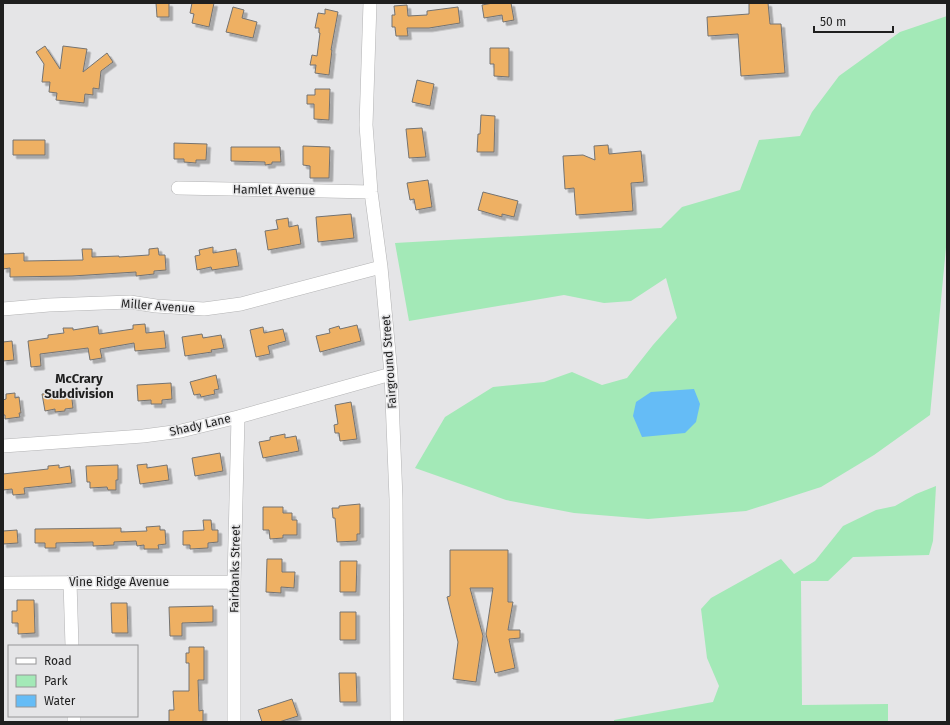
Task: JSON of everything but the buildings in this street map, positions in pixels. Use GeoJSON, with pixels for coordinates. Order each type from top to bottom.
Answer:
{"type":"FeatureCollection","features":[{"type":"Feature","properties":{"kind":"street","name":"Fairground Street"},"geometry":{"type":"LineString","coordinates":[[370,3],[366,125],[371,192],[381,267],[391,374],[396,499],[397,722]]}},
{"type":"Feature","properties":{"kind":"street","name":"Hamlet Avenue"},"geometry":{"type":"LineString","coordinates":[[178,188],[371,192]]}},
{"type":"Feature","properties":{"kind":"street","name":"Miller Avenue"},"geometry":{"type":"LineString","coordinates":[[3,309],[49,305],[130,302],[156,306],[204,309],[241,304],[381,267]]}},
{"type":"Feature","properties":{"kind":"street","name":"Shady Lane"},"geometry":{"type":"LineString","coordinates":[[3,446],[143,436],[181,431],[238,417],[391,374]]}},
{"type":"Feature","properties":{"kind":"street","name":"Fairbanks Street"},"geometry":{"type":"LineString","coordinates":[[234,722],[234,582],[238,417]]}},
{"type":"Feature","properties":{"kind":"street"},"geometry":{"type":"LineString","coordinates":[[70,582],[72,645]]}},
{"type":"Feature","properties":{"kind":"street","name":"Vine Ridge Avenue"},"geometry":{"type":"LineString","coordinates":[[3,583],[234,582]]}},
{"type":"Feature","properties":{"kind":"green space"},"geometry":{"type":"Polygon","coordinates":[[[947,16],[947,237],[930,415],[874,455],[821,487],[746,511],[648,519],[574,513],[506,500],[415,468],[445,417],[493,387],[544,382],[572,372],[602,385],[627,378],[677,318],[666,278],[631,301],[604,303],[564,295],[409,321],[395,243],[661,228],[682,207],[740,190],[759,140],[800,136],[812,112],[839,76],[900,32],[947,16]]]}},
{"type":"Feature","properties":{"kind":"green space"},"geometry":{"type":"Polygon","coordinates":[[[936,486],[933,541],[929,555],[853,557],[828,581],[801,581],[802,705],[888,704],[888,722],[614,722],[614,720],[713,702],[719,686],[707,658],[701,609],[711,598],[781,559],[794,574],[815,561],[843,526],[876,510],[895,506],[916,494],[936,486]]]}},
{"type":"Feature","properties":{"kind":"water"},"geometry":{"type":"Polygon","coordinates":[[[694,389],[700,404],[696,422],[685,433],[642,437],[633,416],[636,402],[651,392],[694,389]]]}},
{"type":"Feature","properties":{"kind":"district","name":"McCrary Subdivision"},"geometry":{"type":"Point","coordinates":[79,386]}}]}
